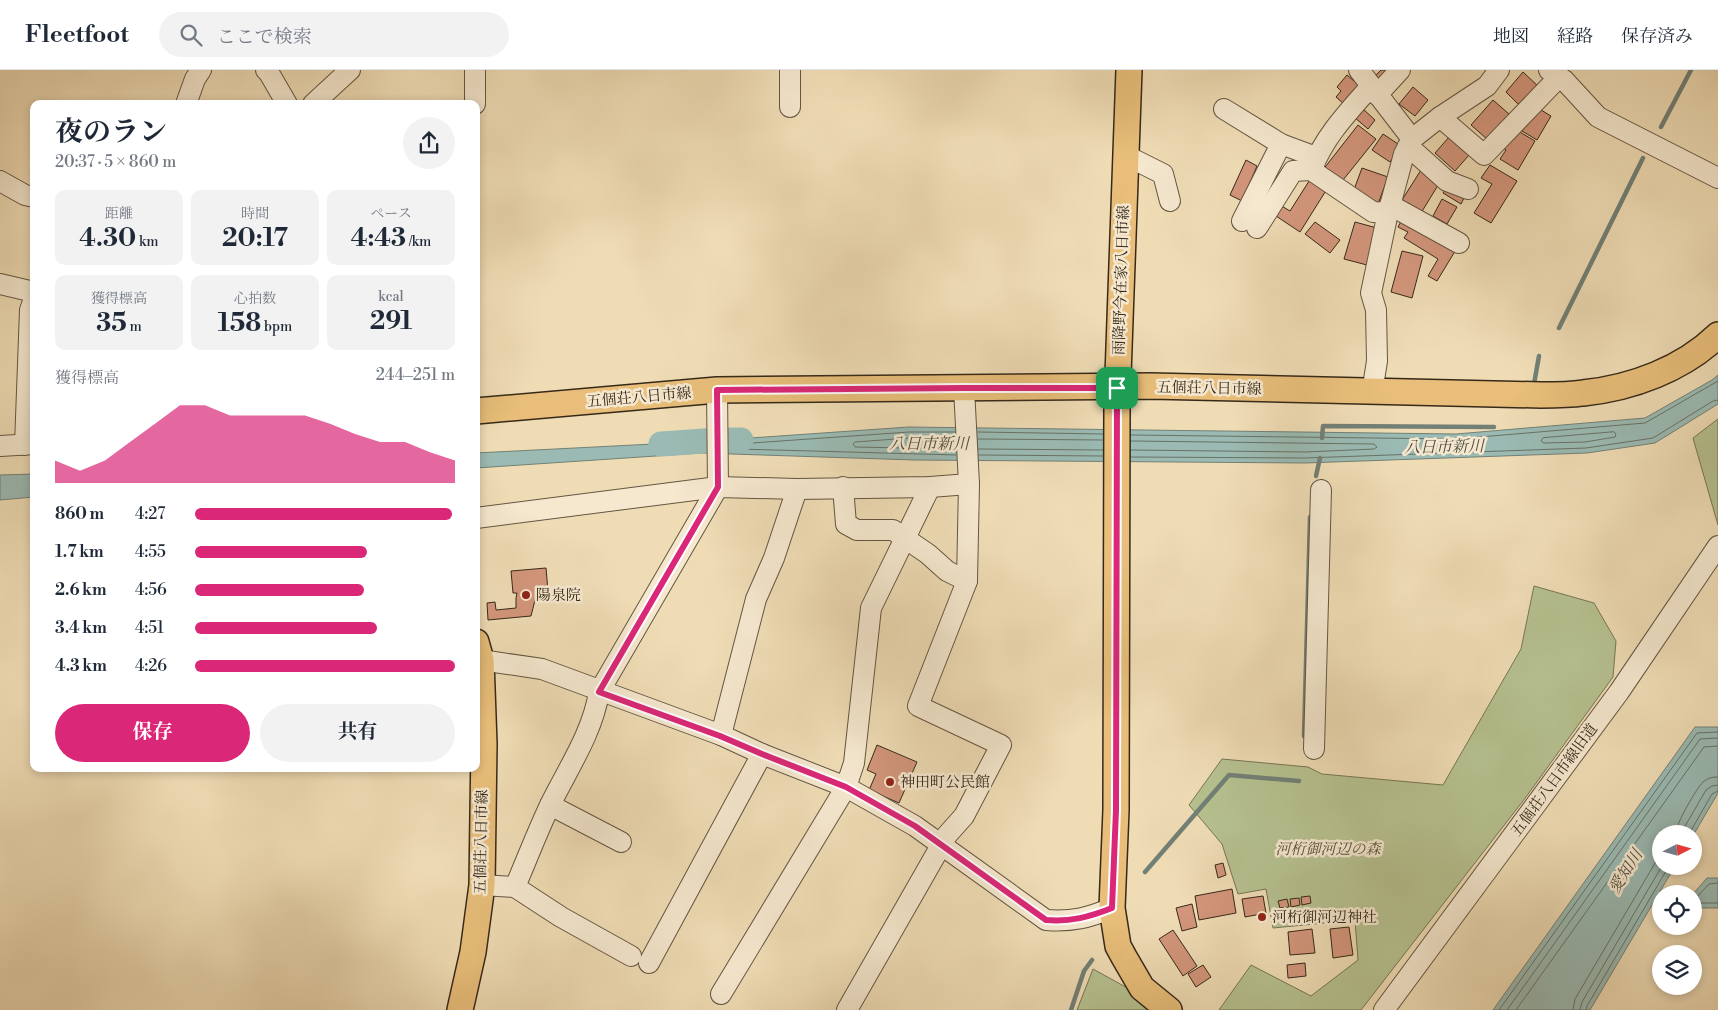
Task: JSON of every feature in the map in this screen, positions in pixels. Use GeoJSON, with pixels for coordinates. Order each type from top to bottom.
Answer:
{"type":"FeatureCollection","features":[{"type":"Feature","properties":{"kind":"main road","name":"雨降野今在家八日市線"},"geometry":{"type":"LineString","coordinates":[[1129,70],[1117,396],[1116,810],[1112,908],[1118,946],[1121,952],[1142,988],[1168,1010]]}},
{"type":"Feature","properties":{"kind":"main road","name":"五個荘八日市線"},"geometry":{"type":"LineString","coordinates":[[480,412],[717,390],[964,388],[1117,396],[1151,386],[1541,395],[1583,393],[1627,385],[1661,373],[1706,347],[1718,335]]}},
{"type":"Feature","properties":{"kind":"main road","name":"五個荘八日市線"},"geometry":{"type":"LineString","coordinates":[[460,1010],[473,952],[482,885],[484,744],[480,670]]}},
{"type":"Feature","properties":{"kind":"street"},"geometry":{"type":"LineString","coordinates":[[188,100],[201,70]]}},
{"type":"Feature","properties":{"kind":"street"},"geometry":{"type":"LineString","coordinates":[[266,70],[285,100]]}},
{"type":"Feature","properties":{"kind":"street"},"geometry":{"type":"LineString","coordinates":[[317,100],[350,70]]}},
{"type":"Feature","properties":{"kind":"street"},"geometry":{"type":"LineString","coordinates":[[474,100],[475,70]]}},
{"type":"Feature","properties":{"kind":"street"},"geometry":{"type":"LineString","coordinates":[[790,70],[790,107]]}},
{"type":"Feature","properties":{"kind":"street"},"geometry":{"type":"LineString","coordinates":[[1359,70],[1410,143],[1447,181],[1468,189]]}},
{"type":"Feature","properties":{"kind":"street"},"geometry":{"type":"LineString","coordinates":[[1281,144],[1250,224],[1293,171],[1314,164],[1338,123],[1374,90],[1400,70]]}},
{"type":"Feature","properties":{"kind":"street"},"geometry":{"type":"LineString","coordinates":[[1374,392],[1374,380],[1378,361],[1376,310],[1371,293],[1389,209],[1404,154],[1410,143],[1440,117],[1487,86],[1499,70]]}},
{"type":"Feature","properties":{"kind":"street"},"geometry":{"type":"LineString","coordinates":[[1440,117],[1484,155],[1554,73],[1564,80],[1598,117],[1718,178]]}},
{"type":"Feature","properties":{"kind":"street"},"geometry":{"type":"LineString","coordinates":[[1224,109],[1314,164],[1373,212],[1389,209],[1459,243]]}},
{"type":"Feature","properties":{"kind":"street"},"geometry":{"type":"LineString","coordinates":[[1125,155],[1163,174],[1170,201]]}},
{"type":"Feature","properties":{"kind":"street"},"geometry":{"type":"LineString","coordinates":[[0,181],[30,196]]}},
{"type":"Feature","properties":{"kind":"street"},"geometry":{"type":"LineString","coordinates":[[0,284],[30,291]]}},
{"type":"Feature","properties":{"kind":"street"},"geometry":{"type":"LineString","coordinates":[[0,446],[29,445],[30,310]]}},
{"type":"Feature","properties":{"kind":"street"},"geometry":{"type":"LineString","coordinates":[[847,1010],[947,834],[964,816],[1001,745],[918,706],[967,581],[969,484],[964,388]]}},
{"type":"Feature","properties":{"kind":"street"},"geometry":{"type":"LineString","coordinates":[[515,888],[550,805],[583,742],[598,703],[599,692],[718,487],[717,390]]}},
{"type":"Feature","properties":{"kind":"street"},"geometry":{"type":"LineString","coordinates":[[480,517],[718,487],[798,489],[930,487],[969,484]]}},
{"type":"Feature","properties":{"kind":"street"},"geometry":{"type":"LineString","coordinates":[[843,487],[846,524],[857,530],[894,530],[947,571],[967,581]]}},
{"type":"Feature","properties":{"kind":"street"},"geometry":{"type":"LineString","coordinates":[[722,994],[846,787],[854,763],[871,608],[930,487]]}},
{"type":"Feature","properties":{"kind":"street"},"geometry":{"type":"LineString","coordinates":[[720,736],[756,599],[774,558],[798,489]]}},
{"type":"Feature","properties":{"kind":"street"},"geometry":{"type":"LineString","coordinates":[[1314,749],[1321,490]]}},
{"type":"Feature","properties":{"kind":"street","name":"五個荘八日市線旧道"},"geometry":{"type":"LineString","coordinates":[[1384,1010],[1619,692],[1718,546]]}},
{"type":"Feature","properties":{"kind":"street"},"geometry":{"type":"LineString","coordinates":[[480,651],[542,669],[720,736],[846,787],[915,826],[1046,920],[1064,922],[1088,918],[1112,908]]}},
{"type":"Feature","properties":{"kind":"street"},"geometry":{"type":"LineString","coordinates":[[482,885],[515,888],[560,917],[640,960],[762,754]]}},
{"type":"Feature","properties":{"kind":"street"},"geometry":{"type":"LineString","coordinates":[[550,805],[621,842]]}},
{"type":"Feature","properties":{"kind":"green space"},"geometry":{"type":"Polygon","coordinates":[[[1718,419],[1718,525],[1693,438],[1718,419]]]}},
{"type":"Feature","properties":{"kind":"green space","name":"河桁御河辺の森"},"geometry":{"type":"Polygon","coordinates":[[[1534,586],[1594,603],[1616,641],[1613,677],[1526,797],[1361,1010],[1219,1010],[1251,965],[1311,996],[1358,960],[1355,920],[1273,928],[1266,889],[1238,894],[1222,844],[1189,805],[1222,759],[1308,767],[1322,774],[1443,785],[1521,649],[1534,586]]]}},
{"type":"Feature","properties":{"kind":"green space"},"geometry":{"type":"Polygon","coordinates":[[[1093,969],[1131,990],[1148,1010],[1077,1010],[1093,969]]]}},
{"type":"Feature","properties":{"kind":"water","name":"八日市新川"},"geometry":{"type":"Polygon","coordinates":[[[1718,375],[1718,404],[1655,443],[1587,453],[1305,463],[914,460],[701,453],[480,468],[480,453],[693,442],[909,427],[1456,434],[1645,418],[1718,375]]]}},
{"type":"Feature","properties":{"kind":"water"},"geometry":{"type":"Polygon","coordinates":[[[30,474],[30,497],[0,500],[0,475],[30,474]]]}},
{"type":"Feature","properties":{"kind":"water","name":"愛知川"},"geometry":{"type":"Polygon","coordinates":[[[1695,727],[1718,727],[1718,793],[1699,825],[1652,825],[1652,875],[1670,875],[1664,885],[1652,885],[1652,905],[1590,1010],[1493,1010],[1695,727]]]}},
{"type":"Feature","properties":{"kind":"water"},"geometry":{"type":"Polygon","coordinates":[[[1707,878],[1718,878],[1718,908],[1702,908],[1701,885],[1707,878]]]}},
{"type":"Feature","properties":{"kind":"building"},"geometry":{"type":"Polygon","coordinates":[[[1381,70],[1395,70],[1380,85],[1373,78],[1381,70]]]}},
{"type":"Feature","properties":{"kind":"building"},"geometry":{"type":"Polygon","coordinates":[[[1523,72],[1540,88],[1522,108],[1506,92],[1523,72]]]}},
{"type":"Feature","properties":{"kind":"building"},"geometry":{"type":"Polygon","coordinates":[[[1347,75],[1361,87],[1345,105],[1336,97],[1341,91],[1337,87],[1347,75]]]}},
{"type":"Feature","properties":{"kind":"building"},"geometry":{"type":"Polygon","coordinates":[[[1413,87],[1428,100],[1415,116],[1399,104],[1413,87]]]}},
{"type":"Feature","properties":{"kind":"building"},"geometry":{"type":"Polygon","coordinates":[[[1493,100],[1509,114],[1487,139],[1471,125],[1493,100]]]}},
{"type":"Feature","properties":{"kind":"building"},"geometry":{"type":"Polygon","coordinates":[[[1536,107],[1551,116],[1537,140],[1522,131],[1536,107]]]}},
{"type":"Feature","properties":{"kind":"building"},"geometry":{"type":"Polygon","coordinates":[[[1362,108],[1375,120],[1368,129],[1354,117],[1362,108]]]}},
{"type":"Feature","properties":{"kind":"building"},"geometry":{"type":"Polygon","coordinates":[[[1358,125],[1376,139],[1339,185],[1322,171],[1358,125]]]}},
{"type":"Feature","properties":{"kind":"building"},"geometry":{"type":"Polygon","coordinates":[[[1518,131],[1535,141],[1518,170],[1500,159],[1506,150],[1501,147],[1506,139],[1511,142],[1518,131]]]}},
{"type":"Feature","properties":{"kind":"building"},"geometry":{"type":"Polygon","coordinates":[[[1383,134],[1401,146],[1390,162],[1372,150],[1383,134]]]}},
{"type":"Feature","properties":{"kind":"building"},"geometry":{"type":"Polygon","coordinates":[[[1450,136],[1470,154],[1455,171],[1435,153],[1450,136]]]}},
{"type":"Feature","properties":{"kind":"building"},"geometry":{"type":"Polygon","coordinates":[[[1246,160],[1257,166],[1242,201],[1230,195],[1246,160]]]}},
{"type":"Feature","properties":{"kind":"building"},"geometry":{"type":"Polygon","coordinates":[[[1490,165],[1517,181],[1491,223],[1474,213],[1492,184],[1481,178],[1490,165]]]}},
{"type":"Feature","properties":{"kind":"building"},"geometry":{"type":"Polygon","coordinates":[[[1362,168],[1388,177],[1378,204],[1352,195],[1362,168]]]}},
{"type":"Feature","properties":{"kind":"building"},"geometry":{"type":"Polygon","coordinates":[[[1421,170],[1440,182],[1421,213],[1402,200],[1421,170]]]}},
{"type":"Feature","properties":{"kind":"building"},"geometry":{"type":"Polygon","coordinates":[[[1311,178],[1327,189],[1300,232],[1273,214],[1280,205],[1290,211],[1311,178]]]}},
{"type":"Feature","properties":{"kind":"building"},"geometry":{"type":"Polygon","coordinates":[[[1448,185],[1465,196],[1461,204],[1443,193],[1448,185]]]}},
{"type":"Feature","properties":{"kind":"building"},"geometry":{"type":"Polygon","coordinates":[[[1442,199],[1457,207],[1447,224],[1433,216],[1442,199]]]}},
{"type":"Feature","properties":{"kind":"building"},"geometry":{"type":"Polygon","coordinates":[[[1404,216],[1457,248],[1437,281],[1428,276],[1438,259],[1404,238],[1408,232],[1398,227],[1404,216]]]}},
{"type":"Feature","properties":{"kind":"building"},"geometry":{"type":"Polygon","coordinates":[[[1315,222],[1340,240],[1330,253],[1305,234],[1315,222]]]}},
{"type":"Feature","properties":{"kind":"building"},"geometry":{"type":"Polygon","coordinates":[[[1355,222],[1377,228],[1367,265],[1344,259],[1355,222]]]}},
{"type":"Feature","properties":{"kind":"building"},"geometry":{"type":"Polygon","coordinates":[[[1402,251],[1423,256],[1412,298],[1391,292],[1402,251]]]}},
{"type":"Feature","properties":{"kind":"building","name":"陽泉院"},"geometry":{"type":"Polygon","coordinates":[[[546,568],[548,591],[537,592],[531,616],[488,620],[487,603],[495,602],[496,610],[516,608],[517,593],[513,593],[511,571],[546,568]]]}},
{"type":"Feature","properties":{"kind":"building","name":"神田町公民館"},"geometry":{"type":"Polygon","coordinates":[[[877,745],[917,762],[899,803],[869,790],[876,774],[867,770],[877,745]]]}},
{"type":"Feature","properties":{"kind":"building"},"geometry":{"type":"Polygon","coordinates":[[[1223,863],[1226,875],[1218,878],[1215,865],[1223,863]]]}},
{"type":"Feature","properties":{"kind":"building"},"geometry":{"type":"Polygon","coordinates":[[[1232,889],[1236,913],[1199,920],[1195,896],[1232,889]]]}},
{"type":"Feature","properties":{"kind":"building"},"geometry":{"type":"Polygon","coordinates":[[[1263,896],[1266,913],[1245,917],[1242,899],[1263,896]]]}},
{"type":"Feature","properties":{"kind":"building"},"geometry":{"type":"Polygon","coordinates":[[[1310,896],[1311,903],[1302,905],[1301,897],[1310,896]]]}},
{"type":"Feature","properties":{"kind":"building"},"geometry":{"type":"Polygon","coordinates":[[[1299,898],[1300,905],[1291,907],[1290,899],[1299,898]]]}},
{"type":"Feature","properties":{"kind":"building"},"geometry":{"type":"Polygon","coordinates":[[[1287,899],[1289,907],[1280,908],[1278,901],[1287,899]]]}},
{"type":"Feature","properties":{"kind":"building"},"geometry":{"type":"Polygon","coordinates":[[[1192,904],[1197,927],[1182,931],[1176,908],[1192,904]]]}},
{"type":"Feature","properties":{"kind":"building"},"geometry":{"type":"Polygon","coordinates":[[[1349,927],[1353,955],[1333,958],[1330,929],[1349,927]]]}},
{"type":"Feature","properties":{"kind":"building"},"geometry":{"type":"Polygon","coordinates":[[[1312,929],[1315,953],[1290,955],[1288,932],[1312,929]]]}},
{"type":"Feature","properties":{"kind":"building"},"geometry":{"type":"Polygon","coordinates":[[[1173,930],[1197,966],[1183,976],[1159,939],[1173,930]]]}},
{"type":"Feature","properties":{"kind":"building"},"geometry":{"type":"Polygon","coordinates":[[[1305,963],[1306,976],[1288,978],[1287,965],[1305,963]]]}},
{"type":"Feature","properties":{"kind":"building"},"geometry":{"type":"Polygon","coordinates":[[[1203,965],[1211,977],[1196,987],[1188,974],[1203,965]]]}},
{"type":"Feature","properties":{"kind":"waterway"},"geometry":{"type":"LineString","coordinates":[[1661,127],[1691,70]]}},
{"type":"Feature","properties":{"kind":"waterway"},"geometry":{"type":"LineString","coordinates":[[1559,328],[1643,158]]}},
{"type":"Feature","properties":{"kind":"waterway"},"geometry":{"type":"LineString","coordinates":[[1534,384],[1539,356]]}},
{"type":"Feature","properties":{"kind":"waterway"},"geometry":{"type":"LineString","coordinates":[[1322,438],[1323,426],[1494,427]]}},
{"type":"Feature","properties":{"kind":"waterway","name":"八日市新川"},"geometry":{"type":"LineString","coordinates":[[661,444],[741,440]]}},
{"type":"Feature","properties":{"kind":"waterway"},"geometry":{"type":"LineString","coordinates":[[1316,476],[1320,458]]}},
{"type":"Feature","properties":{"kind":"waterway"},"geometry":{"type":"LineString","coordinates":[[1304,736],[1310,517]]}},
{"type":"Feature","properties":{"kind":"waterway"},"geometry":{"type":"LineString","coordinates":[[1145,872],[1229,775],[1299,781]]}},
{"type":"Feature","properties":{"kind":"waterway"},"geometry":{"type":"LineString","coordinates":[[1071,1010],[1084,971],[1092,960]]}},
{"type":"Feature","properties":{"kind":"place","name":"陽泉院"},"geometry":{"type":"Point","coordinates":[526,595]}},
{"type":"Feature","properties":{"kind":"place","name":"神田町公民館"},"geometry":{"type":"Point","coordinates":[890,782]}},
{"type":"Feature","properties":{"kind":"place","name":"河桁御河辺神社"},"geometry":{"type":"Point","coordinates":[1262,917]}},
{"type":"Feature","properties":{"kind":"route"},"geometry":{"type":"LineString","coordinates":[[1117,388],[1116,810],[1112,908],[1088,918],[1064,922],[1046,920],[915,826],[846,787],[720,736],[599,692],[718,487],[717,390],[1117,388]]}}]}
